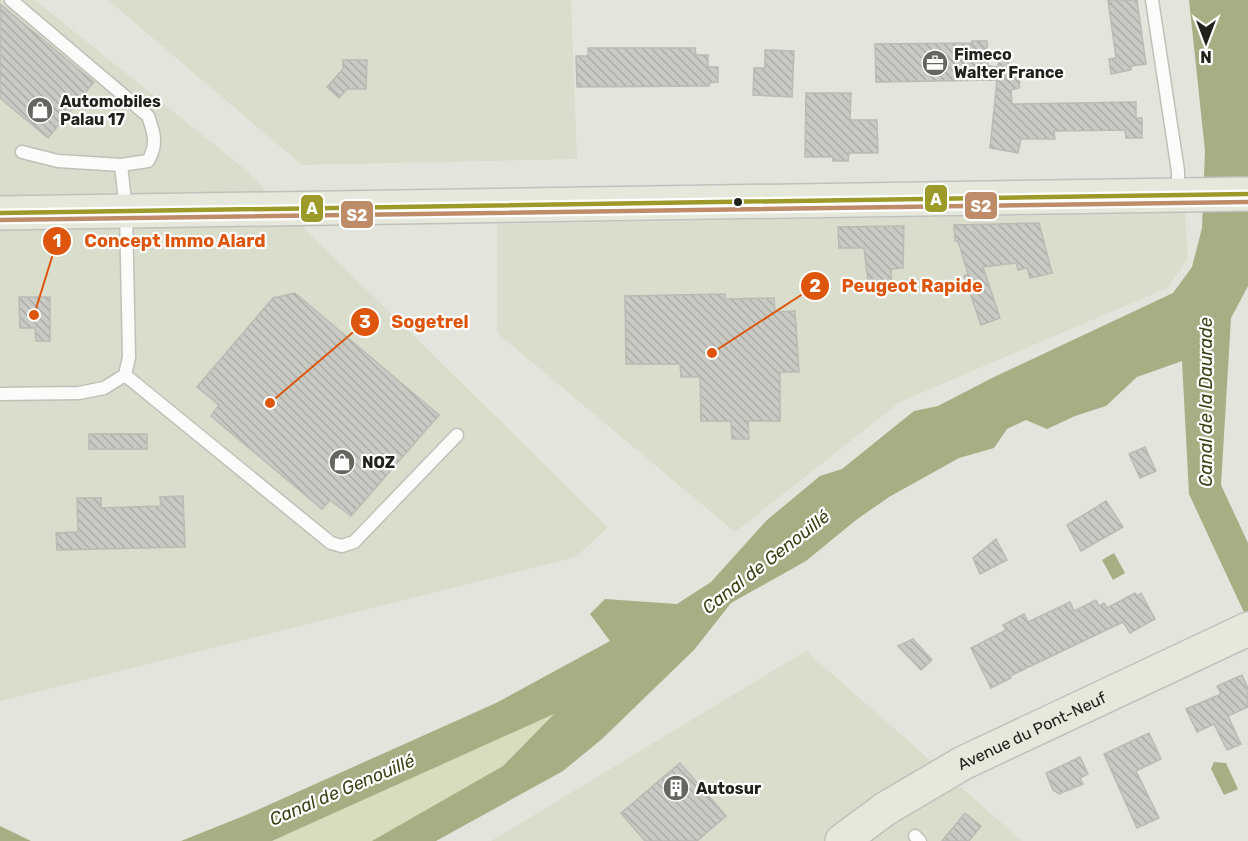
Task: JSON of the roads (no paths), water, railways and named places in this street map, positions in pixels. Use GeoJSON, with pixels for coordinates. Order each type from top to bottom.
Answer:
{"type":"FeatureCollection","features":[{"type":"Feature","properties":{"kind":"main road"},"geometry":{"type":"LineString","coordinates":[[0,213],[1248,194]]}},
{"type":"Feature","properties":{"kind":"main road","name":"Avenue du Pont-Neuf"},"geometry":{"type":"LineString","coordinates":[[842,841],[885,809],[963,763],[1240,633]]}},
{"type":"Feature","properties":{"kind":"lane"},"geometry":{"type":"LineString","coordinates":[[11,0],[148,116],[155,136],[153,152],[148,160],[121,165],[58,161],[22,152]]}},
{"type":"Feature","properties":{"kind":"lane"},"geometry":{"type":"LineString","coordinates":[[1152,0],[1178,171],[1178,195]]}},
{"type":"Feature","properties":{"kind":"lane"},"geometry":{"type":"LineString","coordinates":[[0,394],[79,393],[104,388],[125,375],[129,357],[126,211],[121,165]]}},
{"type":"Feature","properties":{"kind":"lane"},"geometry":{"type":"LineString","coordinates":[[125,375],[332,543],[342,546],[354,542],[457,435]]}},
{"type":"Feature","properties":{"kind":"water"},"geometry":{"type":"Polygon","coordinates":[[[1189,0],[1248,0],[1248,286],[1231,318],[1221,485],[1248,543],[1248,621],[1189,494],[1182,361],[1137,377],[1106,406],[1075,416],[1047,429],[1026,420],[1007,429],[994,448],[959,458],[889,497],[856,520],[806,561],[731,603],[694,650],[602,739],[563,771],[436,841],[372,841],[503,766],[554,714],[272,841],[181,841],[246,815],[496,703],[610,641],[590,614],[605,599],[677,604],[711,582],[767,520],[820,476],[842,469],[914,411],[938,406],[994,377],[1173,293],[1192,267],[1202,228],[1205,151],[1189,0]]]}},
{"type":"Feature","properties":{"kind":"water"},"geometry":{"type":"Polygon","coordinates":[[[1114,553],[1125,573],[1113,580],[1102,560],[1114,553]]]}},
{"type":"Feature","properties":{"kind":"water"},"geometry":{"type":"Polygon","coordinates":[[[1214,762],[1226,763],[1238,789],[1224,795],[1211,769],[1214,762]]]}},
{"type":"Feature","properties":{"kind":"water"},"geometry":{"type":"Polygon","coordinates":[[[0,826],[31,841],[0,841],[0,826]]]}},
{"type":"Feature","properties":{"kind":"place","name":"Fimeco Walter France"},"geometry":{"type":"Point","coordinates":[935,63]}},
{"type":"Feature","properties":{"kind":"place","name":"Automobiles Palau 17"},"geometry":{"type":"Point","coordinates":[40,110]}},
{"type":"Feature","properties":{"kind":"place","name":"Concept Immo Alard"},"geometry":{"type":"Point","coordinates":[34,315]}},
{"type":"Feature","properties":{"kind":"place","name":"Peugeot Rapide"},"geometry":{"type":"Point","coordinates":[712,353]}},
{"type":"Feature","properties":{"kind":"place","name":"Sogetrel"},"geometry":{"type":"Point","coordinates":[270,403]}},
{"type":"Feature","properties":{"kind":"place","name":"NOZ"},"geometry":{"type":"Point","coordinates":[342,462]}},
{"type":"Feature","properties":{"kind":"place","name":"Autosur"},"geometry":{"type":"Point","coordinates":[676,788]}},
{"type":"Feature","properties":{"kind":"water label","name":"Canal de la Daurade"},"geometry":{"type":"Point","coordinates":[1206,402]}},
{"type":"Feature","properties":{"kind":"water label","name":"Canal de Genouillé"},"geometry":{"type":"Point","coordinates":[766,562]}},
{"type":"Feature","properties":{"kind":"water label","name":"Canal de Genouillé"},"geometry":{"type":"Point","coordinates":[342,790]}}]}
